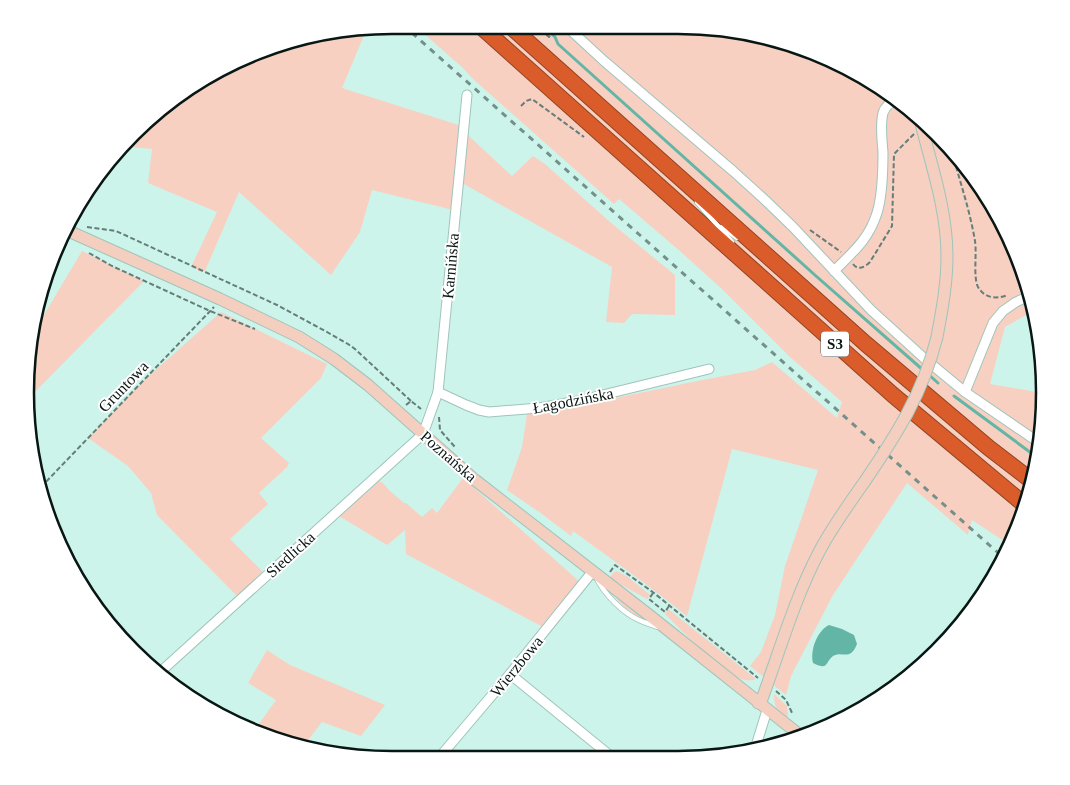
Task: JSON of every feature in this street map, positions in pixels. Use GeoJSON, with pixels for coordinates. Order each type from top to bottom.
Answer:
{"type":"FeatureCollection","features":[{"type":"Feature","properties":{"kind":"highway","name":"S3"},"geometry":{"type":"LineString","coordinates":[[489,34],[887,389],[1019,501]]}},
{"type":"Feature","properties":{"kind":"highway","name":"S3"},"geometry":{"type":"LineString","coordinates":[[519,34],[866,344],[989,448],[1026,476]]}},
{"type":"Feature","properties":{"kind":"main road"},"geometry":{"type":"LineString","coordinates":[[762,706],[762,698],[805,582],[820,551],[840,518],[898,431],[925,376],[937,337],[946,286],[947,255],[938,189],[924,132]]}},
{"type":"Feature","properties":{"kind":"main road","name":"Poznańska"},"geometry":{"type":"LineString","coordinates":[[72,232],[220,298],[299,337],[322,351],[368,385],[475,480],[604,579],[795,731]]}},
{"type":"Feature","properties":{"kind":"street"},"geometry":{"type":"LineString","coordinates":[[575,34],[733,171],[793,228],[871,310],[925,359],[966,392],[1033,438]]}},
{"type":"Feature","properties":{"kind":"street","name":"Karnińska"},"geometry":{"type":"LineString","coordinates":[[423,434],[438,392],[467,94]]}},
{"type":"Feature","properties":{"kind":"street"},"geometry":{"type":"LineString","coordinates":[[834,271],[861,244],[871,230],[878,211],[883,156],[883,115],[886,107],[890,104]]}},
{"type":"Feature","properties":{"kind":"street"},"geometry":{"type":"LineString","coordinates":[[966,392],[993,323],[1003,311],[1024,299]]}},
{"type":"Feature","properties":{"kind":"street","name":"Łagodzińska"},"geometry":{"type":"LineString","coordinates":[[438,392],[466,405],[489,412],[539,408],[578,401],[709,369]]}},
{"type":"Feature","properties":{"kind":"street","name":"Siedlicka"},"geometry":{"type":"LineString","coordinates":[[164,669],[423,434]]}},
{"type":"Feature","properties":{"kind":"street","name":"Wierzbowa"},"geometry":{"type":"LineString","coordinates":[[445,751],[593,571]]}},
{"type":"Feature","properties":{"kind":"street"},"geometry":{"type":"LineString","coordinates":[[510,674],[604,751]]}},
{"type":"Feature","properties":{"kind":"street"},"geometry":{"type":"LineString","coordinates":[[756,742],[762,706]]}},
{"type":"Feature","properties":{"kind":"lane"},"geometry":{"type":"LineString","coordinates":[[660,161],[733,243]]}},
{"type":"Feature","properties":{"kind":"lane"},"geometry":{"type":"LineString","coordinates":[[648,176],[685,202]]}},
{"type":"Feature","properties":{"kind":"lane"},"geometry":{"type":"LineString","coordinates":[[700,212],[781,269]]}},
{"type":"Feature","properties":{"kind":"lane"},"geometry":{"type":"LineString","coordinates":[[739,250],[769,284]]}},
{"type":"Feature","properties":{"kind":"lane"},"geometry":{"type":"LineString","coordinates":[[593,571],[601,587],[626,611],[640,621],[669,631]]}},
{"type":"Feature","properties":{"kind":"path"},"geometry":{"type":"LineString","coordinates":[[521,106],[532,99],[588,140]]}},
{"type":"Feature","properties":{"kind":"path"},"geometry":{"type":"LineString","coordinates":[[808,228],[848,258],[855,266],[859,268],[865,267],[892,226],[894,154],[919,128]]}},
{"type":"Feature","properties":{"kind":"path"},"geometry":{"type":"LineString","coordinates":[[956,167],[975,243],[978,287],[990,298],[999,298],[1015,292]]}},
{"type":"Feature","properties":{"kind":"path"},"geometry":{"type":"LineString","coordinates":[[86,226],[116,231],[277,305],[348,344],[411,401],[421,409],[440,418],[440,430],[457,451]]}},
{"type":"Feature","properties":{"kind":"path"},"geometry":{"type":"LineString","coordinates":[[85,249],[112,266],[210,311],[261,331]]}},
{"type":"Feature","properties":{"kind":"path","name":"Gruntowa"},"geometry":{"type":"LineString","coordinates":[[45,482],[210,311],[220,298]]}},
{"type":"Feature","properties":{"kind":"path"},"geometry":{"type":"LineString","coordinates":[[398,412],[411,401]]}},
{"type":"Feature","properties":{"kind":"path"},"geometry":{"type":"LineString","coordinates":[[604,579],[615,565],[654,593],[786,700],[794,717]]}},
{"type":"Feature","properties":{"kind":"path"},"geometry":{"type":"LineString","coordinates":[[654,593],[649,599],[665,612],[669,606]]}},
{"type":"Feature","properties":{"kind":"shaded area"},"geometry":{"type":"Polygon","coordinates":[[[424,34],[678,34],[724,37],[770,46],[815,61],[877,94],[914,123],[962,174],[988,213],[1009,255],[1027,314],[1005,327],[990,384],[1036,392],[1033,439],[1029,462],[1017,508],[1004,541],[972,520],[968,535],[907,483],[833,595],[791,676],[786,695],[750,666],[761,652],[775,615],[785,566],[818,470],[732,449],[687,616],[573,531],[571,536],[507,490],[522,447],[527,414],[755,370],[772,362],[837,418],[842,402],[790,357],[724,291],[681,252],[619,199],[614,204],[424,34]]]}},
{"type":"Feature","properties":{"kind":"shaded area"},"geometry":{"type":"Polygon","coordinates":[[[364,35],[342,88],[465,127],[470,137],[512,176],[533,156],[545,164],[610,222],[675,275],[675,315],[632,314],[624,323],[606,322],[612,267],[462,183],[457,211],[372,190],[360,232],[331,275],[239,192],[205,271],[200,272],[192,265],[217,212],[148,183],[152,149],[131,147],[174,108],[213,82],[255,61],[277,53],[323,41],[364,35]]]}},
{"type":"Feature","properties":{"kind":"shaded area"},"geometry":{"type":"Polygon","coordinates":[[[82,251],[144,281],[34,393],[37,346],[42,318],[82,251]]]}},
{"type":"Feature","properties":{"kind":"shaded area"},"geometry":{"type":"Polygon","coordinates":[[[221,312],[327,364],[321,378],[261,438],[289,463],[259,493],[268,504],[230,539],[263,572],[237,596],[157,515],[151,493],[128,466],[88,438],[142,382],[221,312]]]}},
{"type":"Feature","properties":{"kind":"shaded area"},"geometry":{"type":"Polygon","coordinates":[[[463,478],[581,583],[550,629],[406,554],[405,530],[387,545],[339,516],[379,481],[422,517],[432,508],[437,513],[463,478]]]}},
{"type":"Feature","properties":{"kind":"shaded area"},"geometry":{"type":"Polygon","coordinates":[[[617,571],[628,577],[650,595],[647,599],[610,577],[617,571]]]}},
{"type":"Feature","properties":{"kind":"shaded area"},"geometry":{"type":"Polygon","coordinates":[[[616,598],[619,599],[647,621],[630,612],[616,598]]]}},
{"type":"Feature","properties":{"kind":"shaded area"},"geometry":{"type":"Polygon","coordinates":[[[668,609],[756,679],[745,680],[735,676],[693,642],[665,614],[668,609]]]}},
{"type":"Feature","properties":{"kind":"shaded area"},"geometry":{"type":"Polygon","coordinates":[[[829,625],[854,635],[857,644],[852,653],[836,654],[830,658],[826,665],[822,666],[813,663],[813,652],[815,641],[829,625]]]}},
{"type":"Feature","properties":{"kind":"shaded area"},"geometry":{"type":"Polygon","coordinates":[[[267,650],[290,665],[385,705],[361,736],[322,722],[308,741],[258,725],[276,700],[248,683],[267,650]]]}},
{"type":"Feature","properties":{"kind":"shaded area"},"geometry":{"type":"Polygon","coordinates":[[[774,694],[787,706],[788,716],[786,718],[776,708],[774,694]]]}},
{"type":"Feature","properties":{"kind":"waterway"},"geometry":{"type":"LineString","coordinates":[[552,34],[558,44],[923,370]]}},
{"type":"Feature","properties":{"kind":"waterway"},"geometry":{"type":"LineString","coordinates":[[928,374],[938,383]]}},
{"type":"Feature","properties":{"kind":"waterway"},"geometry":{"type":"LineString","coordinates":[[954,396],[1031,453]]}},
{"type":"Feature","properties":{"kind":"railway"},"geometry":{"type":"LineString","coordinates":[[413,34],[998,553]]}}]}
